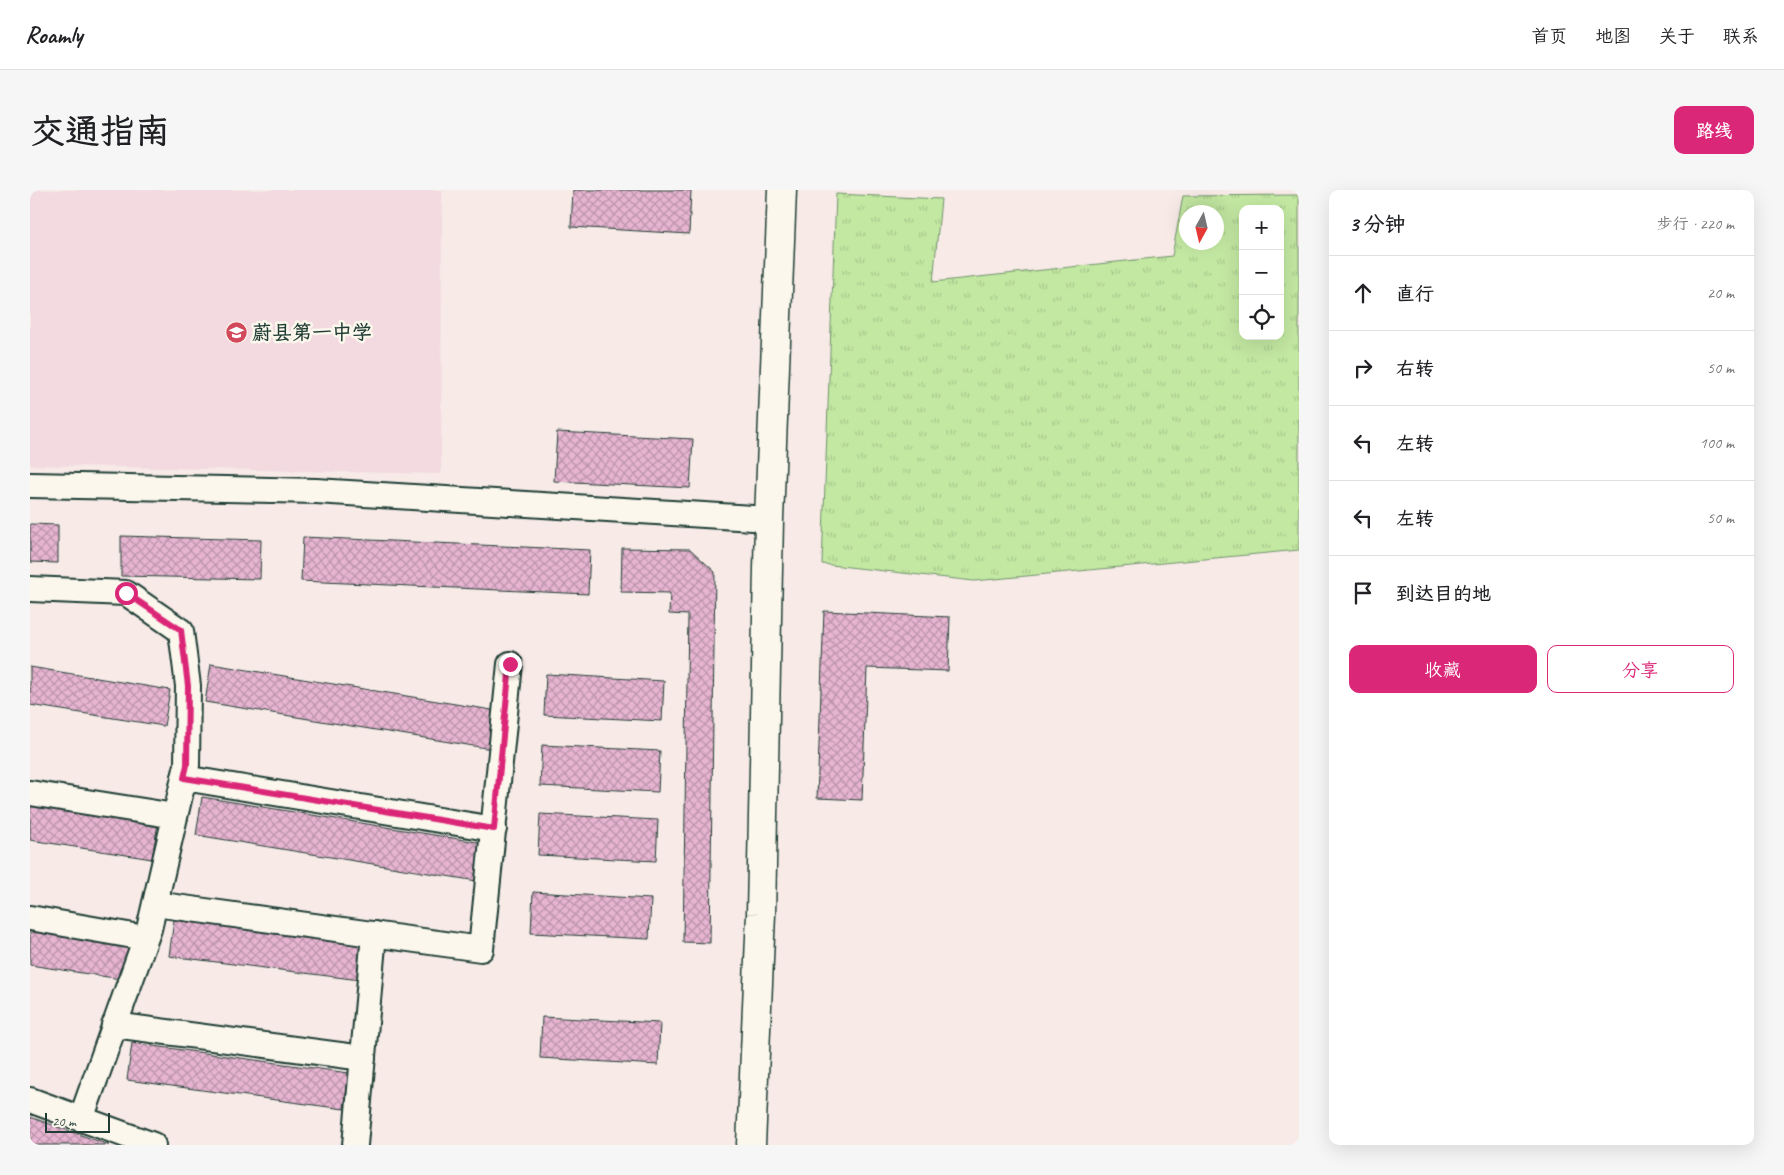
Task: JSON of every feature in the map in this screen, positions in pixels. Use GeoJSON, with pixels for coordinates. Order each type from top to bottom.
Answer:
{"type":"FeatureCollection","features":[{"type":"Feature","properties":{"kind":"street"},"geometry":{"type":"LineString","coordinates":[[751,1145],[761,914],[769,519],[782,190]]}},
{"type":"Feature","properties":{"kind":"street"},"geometry":{"type":"LineString","coordinates":[[30,485],[316,491],[769,519]]}},
{"type":"Feature","properties":{"kind":"street"},"geometry":{"type":"LineString","coordinates":[[30,589],[126,593],[181,630],[188,686],[187,765],[155,904],[145,938],[81,1119]]}},
{"type":"Feature","properties":{"kind":"street"},"geometry":{"type":"LineString","coordinates":[[155,904],[481,949],[510,664]]}},
{"type":"Feature","properties":{"kind":"street"},"geometry":{"type":"LineString","coordinates":[[184,778],[494,829]]}},
{"type":"Feature","properties":{"kind":"street"},"geometry":{"type":"LineString","coordinates":[[30,793],[175,816]]}},
{"type":"Feature","properties":{"kind":"street"},"geometry":{"type":"LineString","coordinates":[[30,918],[145,938]]}},
{"type":"Feature","properties":{"kind":"street"},"geometry":{"type":"LineString","coordinates":[[355,1145],[374,934]]}},
{"type":"Feature","properties":{"kind":"street"},"geometry":{"type":"LineString","coordinates":[[114,1025],[363,1058]]}},
{"type":"Feature","properties":{"kind":"street"},"geometry":{"type":"LineString","coordinates":[[30,1100],[153,1145]]}},
{"type":"Feature","properties":{"kind":"shaded area","name":"蔚县第一中学"},"geometry":{"type":"Polygon","coordinates":[[[30,190],[442,190],[441,474],[30,465],[30,190]]]}},
{"type":"Feature","properties":{"kind":"green space"},"geometry":{"type":"Polygon","coordinates":[[[836,194],[941,199],[933,282],[1172,256],[1179,218],[1179,250],[1224,250],[1224,205],[1181,205],[1183,196],[1299,195],[1299,550],[974,581],[822,564],[836,194]]]}},
{"type":"Feature","properties":{"kind":"building"},"geometry":{"type":"Polygon","coordinates":[[[573,190],[691,190],[689,234],[571,227],[573,190]]]}},
{"type":"Feature","properties":{"kind":"building"},"geometry":{"type":"Polygon","coordinates":[[[557,432],[693,439],[690,488],[554,481],[557,432]]]}},
{"type":"Feature","properties":{"kind":"building"},"geometry":{"type":"Polygon","coordinates":[[[30,524],[58,525],[58,563],[30,562],[30,524]]]}},
{"type":"Feature","properties":{"kind":"building"},"geometry":{"type":"Polygon","coordinates":[[[121,536],[261,540],[260,579],[121,576],[121,536]]]}},
{"type":"Feature","properties":{"kind":"building"},"geometry":{"type":"Polygon","coordinates":[[[303,537],[590,550],[588,594],[301,581],[303,537]]]}},
{"type":"Feature","properties":{"kind":"building"},"geometry":{"type":"Polygon","coordinates":[[[622,548],[690,549],[715,572],[710,943],[683,942],[688,615],[669,614],[670,593],[621,592],[622,548]]]}},
{"type":"Feature","properties":{"kind":"building"},"geometry":{"type":"Polygon","coordinates":[[[824,611],[950,617],[948,671],[867,668],[862,800],[817,798],[824,611]]]}},
{"type":"Feature","properties":{"kind":"building"},"geometry":{"type":"Polygon","coordinates":[[[211,664],[498,711],[492,749],[205,702],[211,664]]]}},
{"type":"Feature","properties":{"kind":"building"},"geometry":{"type":"Polygon","coordinates":[[[30,667],[170,690],[164,726],[30,705],[30,667]]]}},
{"type":"Feature","properties":{"kind":"building"},"geometry":{"type":"Polygon","coordinates":[[[546,674],[664,681],[662,721],[544,715],[546,674]]]}},
{"type":"Feature","properties":{"kind":"building"},"geometry":{"type":"Polygon","coordinates":[[[542,745],[660,751],[658,792],[540,786],[542,745]]]}},
{"type":"Feature","properties":{"kind":"building"},"geometry":{"type":"Polygon","coordinates":[[[202,797],[489,844],[483,882],[196,835],[202,797]]]}},
{"type":"Feature","properties":{"kind":"building"},"geometry":{"type":"Polygon","coordinates":[[[30,803],[158,823],[152,859],[30,840],[30,803]]]}},
{"type":"Feature","properties":{"kind":"building"},"geometry":{"type":"Polygon","coordinates":[[[540,814],[658,820],[656,861],[538,855],[540,814]]]}},
{"type":"Feature","properties":{"kind":"building"},"geometry":{"type":"Polygon","coordinates":[[[533,892],[651,899],[649,939],[531,933],[533,892]]]}},
{"type":"Feature","properties":{"kind":"building"},"geometry":{"type":"Polygon","coordinates":[[[174,920],[365,944],[360,980],[169,956],[174,920]]]}},
{"type":"Feature","properties":{"kind":"building"},"geometry":{"type":"Polygon","coordinates":[[[30,927],[133,943],[127,980],[30,965],[30,927]]]}},
{"type":"Feature","properties":{"kind":"building"},"geometry":{"type":"Polygon","coordinates":[[[542,1017],[660,1023],[658,1065],[540,1058],[542,1017]]]}},
{"type":"Feature","properties":{"kind":"building"},"geometry":{"type":"Polygon","coordinates":[[[132,1043],[349,1073],[344,1109],[127,1080],[132,1043]]]}},
{"type":"Feature","properties":{"kind":"building"},"geometry":{"type":"Polygon","coordinates":[[[30,1117],[109,1145],[30,1145],[30,1117]]]}},
{"type":"Feature","properties":{"kind":"place","name":"蔚县第一中学"},"geometry":{"type":"Point","coordinates":[236,332]}},
{"type":"Feature","properties":{"kind":"route"},"geometry":{"type":"LineString","coordinates":[[126,593],[181,630],[188,686],[187,765],[184,778],[494,829],[510,664]]}}]}
